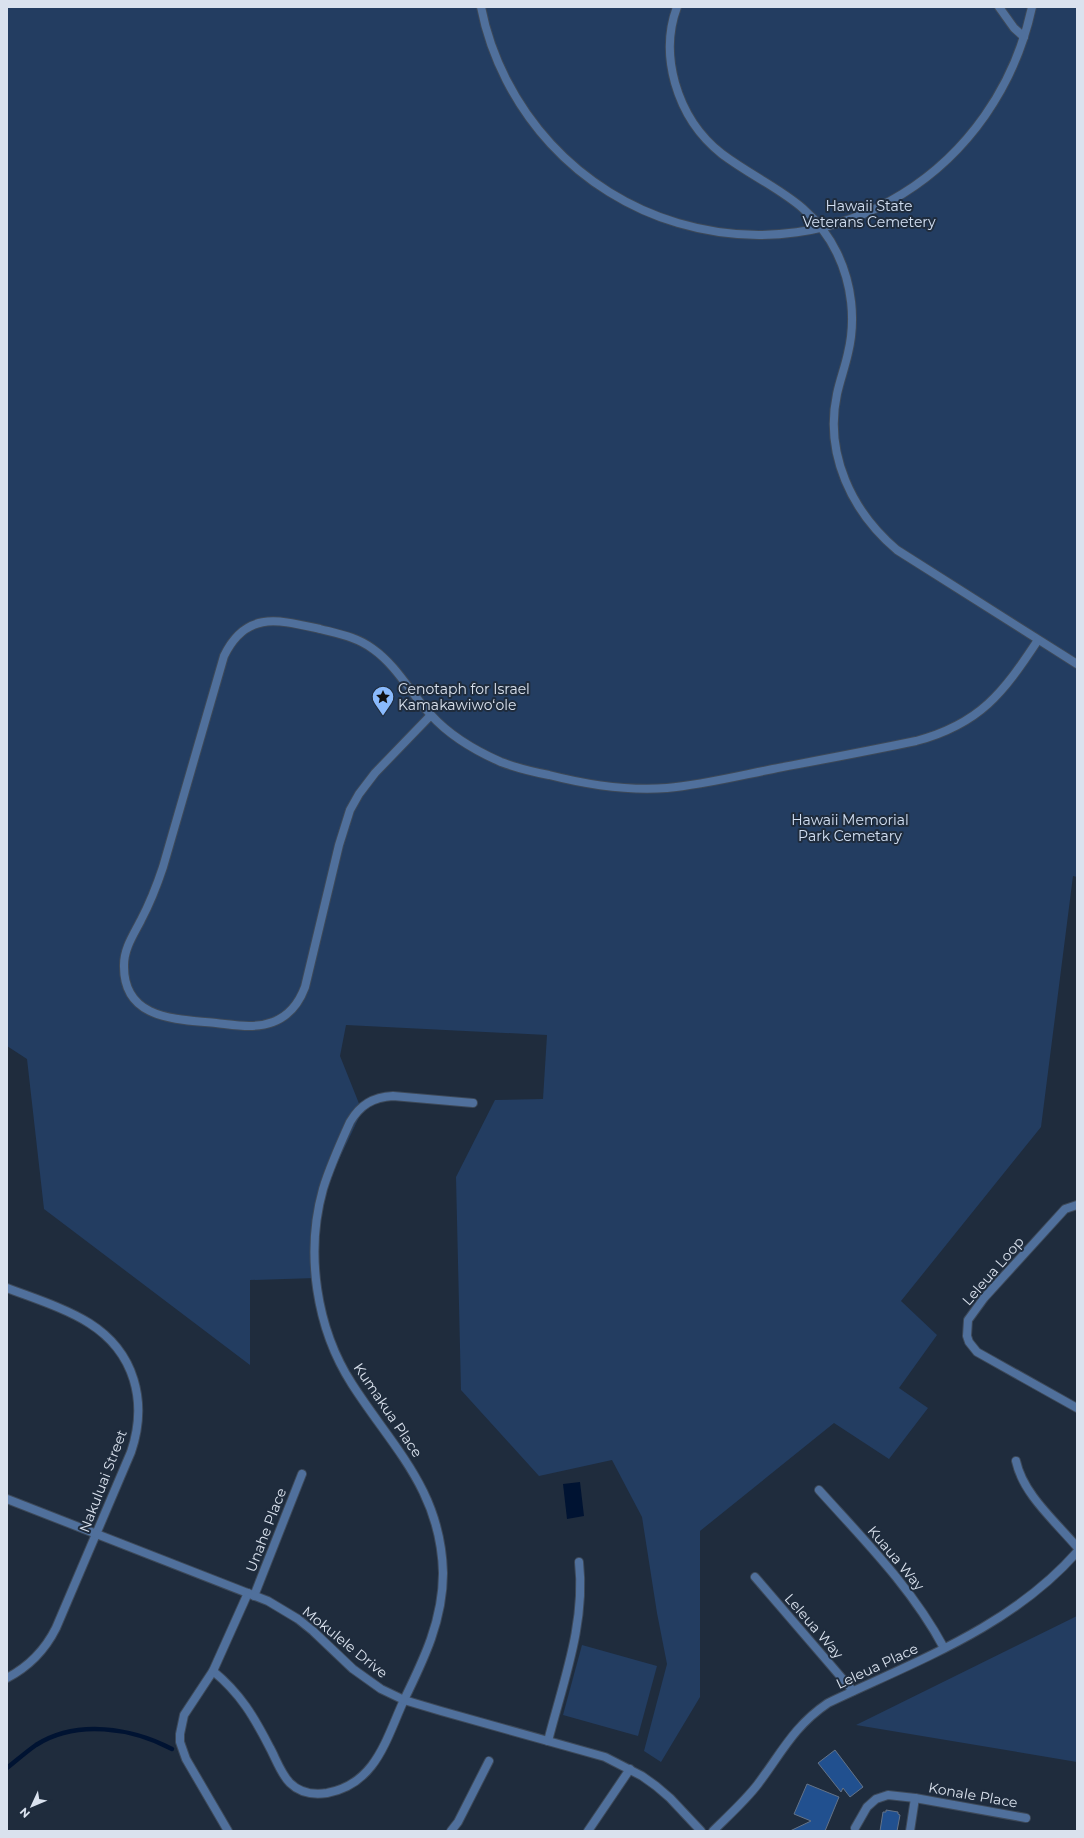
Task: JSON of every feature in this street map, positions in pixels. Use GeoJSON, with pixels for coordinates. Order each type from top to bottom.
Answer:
{"type":"FeatureCollection","features":[{"type":"Feature","properties":{"kind":"street"},"geometry":{"type":"LineString","coordinates":[[481,7],[490,42],[500,66],[525,112],[558,152],[577,169],[620,199],[667,220],[705,230],[743,234],[769,234],[821,228],[863,214],[892,200],[920,182],[954,154],[975,130],[999,95],[1010,73],[1024,37],[1032,7]]}},
{"type":"Feature","properties":{"kind":"street"},"geometry":{"type":"LineString","coordinates":[[677,7],[672,27],[670,60],[677,91],[691,120],[700,132],[722,154],[791,198],[805,209],[821,228],[837,253],[844,270],[851,304],[851,337],[837,394],[834,430],[840,466],[853,498],[872,527],[897,550],[1077,664]]}},
{"type":"Feature","properties":{"kind":"street"},"geometry":{"type":"LineString","coordinates":[[999,7],[1010,23],[1024,37]]}},
{"type":"Feature","properties":{"kind":"street"},"geometry":{"type":"LineString","coordinates":[[431,715],[375,773],[359,794],[350,810],[339,845],[304,987],[297,1004],[290,1011],[275,1022],[256,1026],[168,1019],[152,1013],[138,1002],[127,985],[124,974],[125,953],[151,899],[163,866],[224,656],[233,640],[239,634],[255,624],[283,621],[352,637],[365,644],[383,657],[431,715],[467,744],[502,762],[520,768],[599,786],[642,789],[690,785],[916,742],[946,732],[973,717],[997,697],[1016,673],[1038,640]]}},
{"type":"Feature","properties":{"kind":"street","name":"Kumakua Place"},"geometry":{"type":"LineString","coordinates":[[213,1671],[234,1690],[247,1706],[290,1783],[303,1791],[310,1793],[336,1791],[347,1787],[365,1774],[378,1758],[428,1651],[439,1613],[443,1573],[438,1534],[426,1496],[418,1479],[352,1384],[331,1342],[318,1297],[315,1274],[316,1230],[323,1190],[329,1171],[350,1122],[354,1115],[366,1104],[383,1097],[393,1096],[473,1103]]}},
{"type":"Feature","properties":{"kind":"street","name":"Leleua Loop"},"geometry":{"type":"LineString","coordinates":[[1077,1205],[1065,1209],[984,1298],[968,1320],[966,1331],[969,1342],[977,1352],[1077,1408]]}},
{"type":"Feature","properties":{"kind":"street","name":"Nakuluai Street"},"geometry":{"type":"LineString","coordinates":[[7,1288],[74,1316],[100,1330],[120,1352],[134,1379],[139,1408],[136,1438],[97,1534],[51,1639],[27,1666],[7,1678]]}},
{"type":"Feature","properties":{"kind":"street"},"geometry":{"type":"LineString","coordinates":[[1016,1461],[1018,1472],[1027,1489],[1077,1546]]}},
{"type":"Feature","properties":{"kind":"street","name":"Unahe Place"},"geometry":{"type":"LineString","coordinates":[[228,1831],[186,1759],[180,1742],[181,1724],[184,1715],[213,1671],[251,1594],[302,1474]]}},
{"type":"Feature","properties":{"kind":"street","name":"Kuaua Way"},"geometry":{"type":"LineString","coordinates":[[820,1490],[906,1588],[930,1622],[944,1648]]}},
{"type":"Feature","properties":{"kind":"street","name":"Mokulele Drive"},"geometry":{"type":"LineString","coordinates":[[7,1499],[268,1601],[298,1619],[366,1680],[404,1700],[605,1758],[630,1769],[647,1779],[670,1798],[701,1831]]}},
{"type":"Feature","properties":{"kind":"street","name":"Leleua Place"},"geometry":{"type":"LineString","coordinates":[[714,1831],[758,1785],[793,1734],[804,1722],[828,1703],[987,1626],[1008,1613],[1041,1587],[1077,1552]]}},
{"type":"Feature","properties":{"kind":"street"},"geometry":{"type":"LineString","coordinates":[[548,1741],[578,1625],[581,1593],[579,1562]]}},
{"type":"Feature","properties":{"kind":"street","name":"Leleua Way"},"geometry":{"type":"LineString","coordinates":[[755,1577],[853,1691]]}},
{"type":"Feature","properties":{"kind":"street"},"geometry":{"type":"LineString","coordinates":[[451,1831],[458,1822],[489,1761]]}},
{"type":"Feature","properties":{"kind":"street"},"geometry":{"type":"LineString","coordinates":[[588,1831],[630,1769]]}},
{"type":"Feature","properties":{"kind":"street","name":"Konale Place"},"geometry":{"type":"LineString","coordinates":[[854,1828],[867,1807],[876,1798],[894,1795],[1026,1818]]}},
{"type":"Feature","properties":{"kind":"street","name":"Konale Place"},"geometry":{"type":"LineString","coordinates":[[910,1831],[916,1798]]}},
{"type":"Feature","properties":{"kind":"green space"},"geometry":{"type":"Polygon","coordinates":[[[7,7],[1077,7],[1077,877],[1073,876],[1041,1127],[901,1301],[937,1335],[899,1388],[928,1408],[889,1459],[834,1423],[700,1531],[700,1697],[661,1762],[644,1751],[667,1664],[657,1613],[642,1517],[612,1460],[539,1476],[461,1390],[456,1177],[495,1100],[543,1099],[547,1035],[346,1025],[340,1056],[362,1111],[313,1214],[315,1278],[250,1280],[250,1365],[44,1209],[27,1059],[7,1046],[7,7]]]}},
{"type":"Feature","properties":{"kind":"green space"},"geometry":{"type":"Polygon","coordinates":[[[1077,1616],[1077,1762],[856,1725],[1077,1616]]]}},
{"type":"Feature","properties":{"kind":"green space"},"geometry":{"type":"Polygon","coordinates":[[[582,1645],[657,1666],[638,1736],[563,1715],[582,1645]]]}},
{"type":"Feature","properties":{"kind":"shaded area"},"geometry":{"type":"Polygon","coordinates":[[[580,1482],[584,1516],[567,1519],[563,1484],[580,1482]]]}},
{"type":"Feature","properties":{"kind":"building"},"geometry":{"type":"Polygon","coordinates":[[[835,1750],[863,1787],[850,1797],[843,1788],[841,1792],[818,1763],[835,1750]]]}},
{"type":"Feature","properties":{"kind":"building"},"geometry":{"type":"Polygon","coordinates":[[[807,1784],[839,1797],[825,1831],[790,1831],[811,1821],[794,1814],[807,1784]]]}},
{"type":"Feature","properties":{"kind":"building"},"geometry":{"type":"Polygon","coordinates":[[[886,1810],[898,1812],[900,1815],[897,1831],[880,1831],[883,1812],[886,1812],[886,1810]]]}},
{"type":"Feature","properties":{"kind":"waterway"},"geometry":{"type":"LineString","coordinates":[[7,1768],[36,1745],[52,1737],[87,1729],[104,1729],[140,1736],[172,1749]]}},
{"type":"Feature","properties":{"kind":"place","name":"Cenotaph for Israel Kamakawiwoʻole"},"geometry":{"type":"Point","coordinates":[383,716]}},
{"type":"Feature","properties":{"kind":"park label","name":"Hawaii State Veterans Cemetery"},"geometry":{"type":"Point","coordinates":[869,214]}},
{"type":"Feature","properties":{"kind":"park label","name":"Hawaii Memorial Park Cemetary"},"geometry":{"type":"Point","coordinates":[850,828]}}]}
